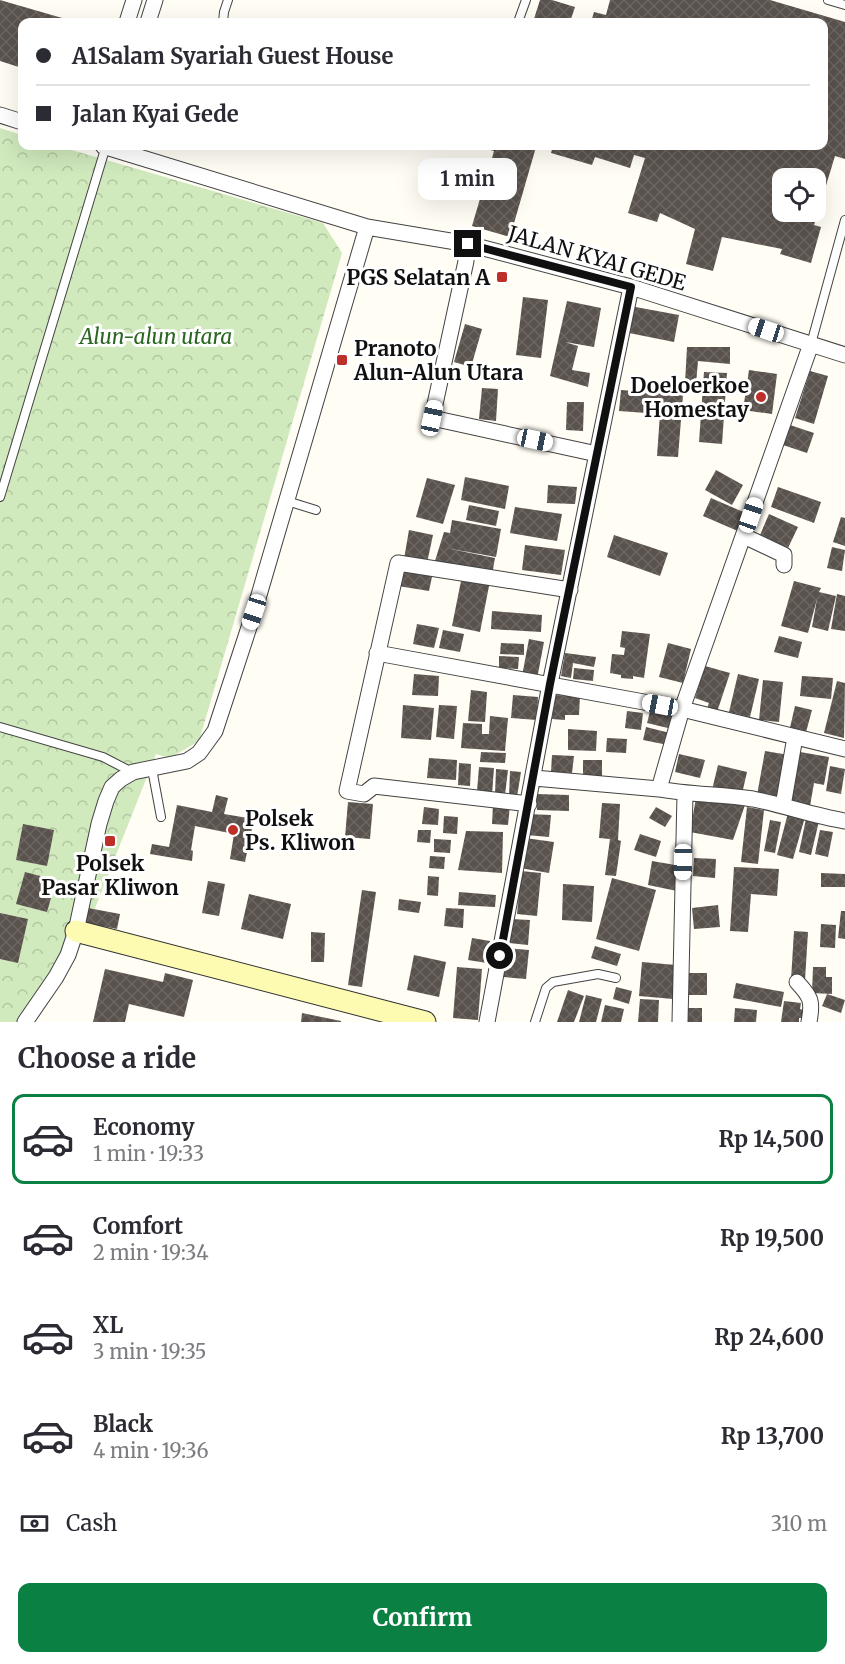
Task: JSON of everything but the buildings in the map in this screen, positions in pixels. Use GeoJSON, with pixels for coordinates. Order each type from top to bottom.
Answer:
{"type":"FeatureCollection","features":[{"type":"Feature","properties":{"kind":"street"},"geometry":{"type":"LineString","coordinates":[[128,18],[134,0]]}},
{"type":"Feature","properties":{"kind":"street"},"geometry":{"type":"LineString","coordinates":[[149,18],[155,0]]}},
{"type":"Feature","properties":{"kind":"street"},"geometry":{"type":"LineString","coordinates":[[0,116],[18,121]]}},
{"type":"Feature","properties":{"kind":"street","name":"JALAN KYAI GEDE"},"geometry":{"type":"LineString","coordinates":[[118,150],[367,227],[468,244],[631,287],[845,355]]}},
{"type":"Feature","properties":{"kind":"street"},"geometry":{"type":"LineString","coordinates":[[25,1022],[56,977],[76,931],[99,824],[112,787],[133,772],[187,761],[199,753],[215,731],[254,612],[367,227]]}},
{"type":"Feature","properties":{"kind":"street"},"geometry":{"type":"LineString","coordinates":[[466,261],[432,418],[597,454]]}},
{"type":"Feature","properties":{"kind":"street"},"geometry":{"type":"LineString","coordinates":[[487,1022],[550,684],[631,287]]}},
{"type":"Feature","properties":{"kind":"street"},"geometry":{"type":"LineString","coordinates":[[659,789],[682,709],[811,344]]}},
{"type":"Feature","properties":{"kind":"street"},"geometry":{"type":"LineString","coordinates":[[744,536],[779,551],[784,555],[784,565]]}},
{"type":"Feature","properties":{"kind":"street"},"geometry":{"type":"LineString","coordinates":[[529,804],[374,786],[364,794],[347,790],[398,563],[570,590]]}},
{"type":"Feature","properties":{"kind":"street"},"geometry":{"type":"LineString","coordinates":[[377,653],[682,709],[845,749]]}},
{"type":"Feature","properties":{"kind":"street"},"geometry":{"type":"LineString","coordinates":[[783,806],[795,736]]}},
{"type":"Feature","properties":{"kind":"street"},"geometry":{"type":"LineString","coordinates":[[534,778],[749,799],[845,821]]}},
{"type":"Feature","properties":{"kind":"street"},"geometry":{"type":"LineString","coordinates":[[680,1022],[685,794]]}},
{"type":"Feature","properties":{"kind":"street"},"geometry":{"type":"LineString","coordinates":[[76,931],[425,1022]]}},
{"type":"Feature","properties":{"kind":"street"},"geometry":{"type":"LineString","coordinates":[[797,982],[809,995],[812,1006],[809,1022]]}},
{"type":"Feature","properties":{"kind":"lane"},"geometry":{"type":"LineString","coordinates":[[223,18],[228,0]]}},
{"type":"Feature","properties":{"kind":"lane"},"geometry":{"type":"LineString","coordinates":[[519,18],[526,0]]}},
{"type":"Feature","properties":{"kind":"lane"},"geometry":{"type":"LineString","coordinates":[[828,0],[845,5]]}},
{"type":"Feature","properties":{"kind":"lane"},"geometry":{"type":"LineString","coordinates":[[0,495],[104,150]]}},
{"type":"Feature","properties":{"kind":"lane"},"geometry":{"type":"LineString","coordinates":[[811,344],[845,220]]}},
{"type":"Feature","properties":{"kind":"lane"},"geometry":{"type":"LineString","coordinates":[[287,501],[316,510]]}},
{"type":"Feature","properties":{"kind":"lane"},"geometry":{"type":"LineString","coordinates":[[0,727],[103,757],[133,772]]}},
{"type":"Feature","properties":{"kind":"lane"},"geometry":{"type":"LineString","coordinates":[[152,769],[161,817]]}},
{"type":"Feature","properties":{"kind":"lane"},"geometry":{"type":"LineString","coordinates":[[535,1022],[546,988],[553,982],[598,974],[616,978]]}},
{"type":"Feature","properties":{"kind":"green space","name":"Alun-alun utara"},"geometry":{"type":"Polygon","coordinates":[[[0,128],[18,134],[18,150],[72,150],[323,223],[342,253],[199,741],[170,758],[156,754],[80,946],[29,1022],[0,1022],[0,128]]]}},
{"type":"Feature","properties":{"kind":"place","name":"PGS Selatan A"},"geometry":{"type":"Point","coordinates":[502,277]}},
{"type":"Feature","properties":{"kind":"place","name":"Pranoto Alun-Alun Utara"},"geometry":{"type":"Point","coordinates":[342,360]}},
{"type":"Feature","properties":{"kind":"place","name":"Doeloerkoe Homestay"},"geometry":{"type":"Point","coordinates":[761,397]}},
{"type":"Feature","properties":{"kind":"place","name":"Polsek Ps. Kliwon"},"geometry":{"type":"Point","coordinates":[233,830]}},
{"type":"Feature","properties":{"kind":"place","name":"Polsek Pasar Kliwon"},"geometry":{"type":"Point","coordinates":[110,841]}},
{"type":"Feature","properties":{"kind":"route"},"geometry":{"type":"LineString","coordinates":[[468,244],[631,287],[550,684],[500,956]]}}]}
